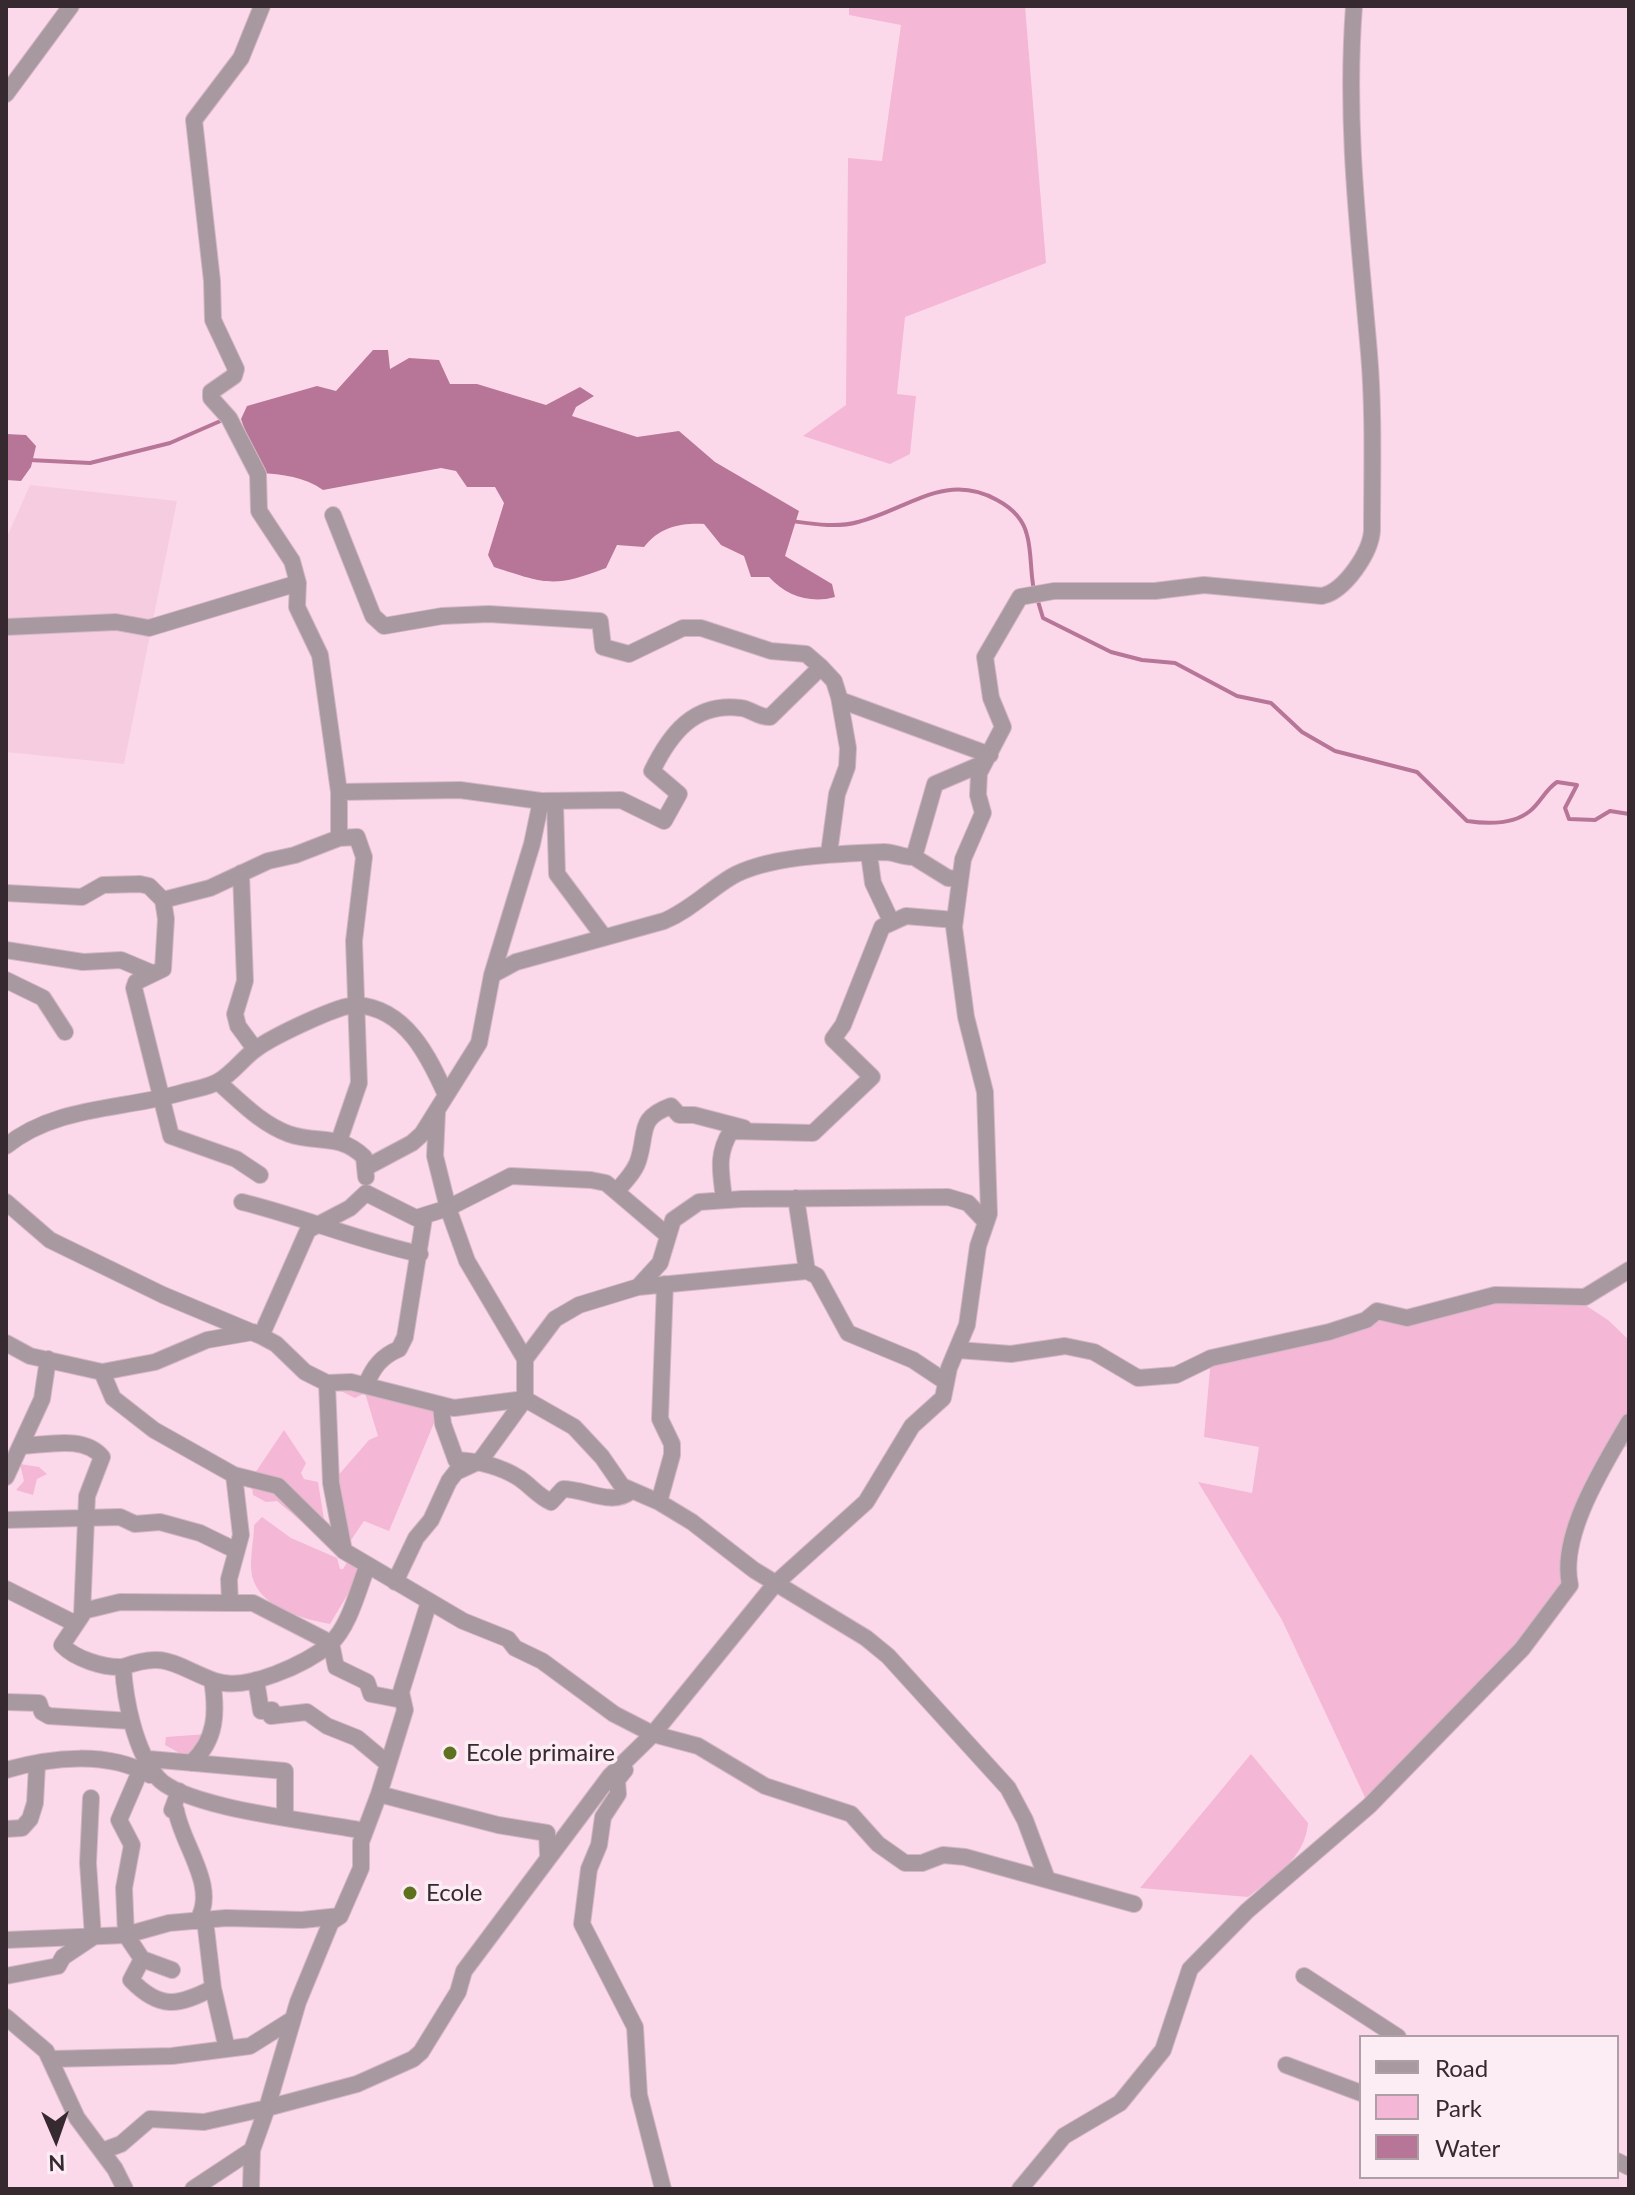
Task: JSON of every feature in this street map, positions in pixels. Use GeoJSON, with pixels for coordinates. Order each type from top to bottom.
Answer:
{"type":"FeatureCollection","features":[{"type":"Feature","properties":{"kind":"street"},"geometry":{"type":"LineString","coordinates":[[6,94],[71,6]]}},
{"type":"Feature","properties":{"kind":"street"},"geometry":{"type":"LineString","coordinates":[[262,6],[241,58],[197,111],[196,156],[212,281],[213,320],[236,369],[234,376],[211,392],[211,398],[229,418],[258,474],[259,511],[292,561],[298,583],[297,607],[320,655],[339,792],[339,838]]}},
{"type":"Feature","properties":{"kind":"street"},"geometry":{"type":"LineString","coordinates":[[663,2189],[639,2095],[635,2027],[582,1924],[589,1869],[599,1845],[603,1817],[618,1794],[617,1780],[651,1734],[775,1584],[866,1502],[912,1426],[943,1398],[972,1300],[985,1221],[989,1214],[985,1092],[966,1017],[955,920],[963,859],[983,813],[977,782],[1003,727],[990,692],[985,657],[1020,597],[1054,591],[1155,591],[1204,585],[1322,596],[1344,582],[1369,547],[1372,530],[1369,355],[1353,198],[1349,116],[1354,6]]}},
{"type":"Feature","properties":{"kind":"street"},"geometry":{"type":"LineString","coordinates":[[333,515],[373,616],[384,626],[442,616],[489,614],[559,620],[592,618],[600,621],[603,647],[612,652],[629,654],[683,628],[701,628],[771,651],[806,654],[834,681],[840,700],[847,767],[837,794],[829,853]]}},
{"type":"Feature","properties":{"kind":"street"},"geometry":{"type":"LineString","coordinates":[[6,627],[116,622],[149,628],[298,583]]}},
{"type":"Feature","properties":{"kind":"street"},"geometry":{"type":"LineString","coordinates":[[339,792],[460,790],[548,801],[621,800],[666,821],[679,794],[652,771],[667,740],[682,725],[695,715],[712,709],[739,708],[770,717],[821,667]]}},
{"type":"Feature","properties":{"kind":"street"},"geometry":{"type":"LineString","coordinates":[[840,700],[987,759]]}},
{"type":"Feature","properties":{"kind":"street"},"geometry":{"type":"LineString","coordinates":[[914,857],[935,784],[987,759]]}},
{"type":"Feature","properties":{"kind":"street"},"geometry":{"type":"LineString","coordinates":[[548,801],[557,874],[604,937]]}},
{"type":"Feature","properties":{"kind":"street"},"geometry":{"type":"LineString","coordinates":[[365,1168],[412,1143],[437,1111],[479,1043],[492,975],[548,801]]}},
{"type":"Feature","properties":{"kind":"street"},"geometry":{"type":"LineString","coordinates":[[163,900],[210,888],[241,873],[339,838],[357,837],[364,857],[354,941],[359,1083],[339,1141]]}},
{"type":"Feature","properties":{"kind":"street"},"geometry":{"type":"LineString","coordinates":[[492,975],[516,962],[685,912],[742,873],[829,853],[886,852],[914,857],[948,878],[959,879]]}},
{"type":"Feature","properties":{"kind":"street"},"geometry":{"type":"LineString","coordinates":[[869,854],[873,883],[891,921]]}},
{"type":"Feature","properties":{"kind":"street"},"geometry":{"type":"LineString","coordinates":[[241,873],[245,981],[235,1014],[238,1026],[255,1049]]}},
{"type":"Feature","properties":{"kind":"street"},"geometry":{"type":"LineString","coordinates":[[6,893],[82,897],[103,885],[140,884],[149,886],[163,900],[166,919],[163,969],[136,982],[134,988],[171,1136],[236,1159],[260,1175]]}},
{"type":"Feature","properties":{"kind":"street"},"geometry":{"type":"LineString","coordinates":[[724,1199],[719,1164],[721,1147],[731,1131],[772,1135],[813,1133],[872,1077],[833,1039],[843,1025],[882,927],[906,916],[955,920]]}},
{"type":"Feature","properties":{"kind":"street"},"geometry":{"type":"LineString","coordinates":[[6,950],[83,962],[121,960],[152,973]]}},
{"type":"Feature","properties":{"kind":"street"},"geometry":{"type":"LineString","coordinates":[[6,980],[43,998],[65,1032]]}},
{"type":"Feature","properties":{"kind":"street"},"geometry":{"type":"LineString","coordinates":[[6,1146],[48,1121],[77,1112],[142,1105],[218,1082],[255,1049],[285,1031],[354,1005],[393,1018],[417,1038],[446,1095]]}},
{"type":"Feature","properties":{"kind":"street"},"geometry":{"type":"LineString","coordinates":[[218,1082],[258,1117],[279,1129],[292,1135],[339,1141],[353,1146],[364,1157],[366,1193],[350,1208],[317,1223],[303,1237],[257,1334]]}},
{"type":"Feature","properties":{"kind":"street"},"geometry":{"type":"LineString","coordinates":[[617,1191],[639,1159],[642,1131],[650,1118],[671,1106],[679,1115],[694,1115],[772,1135]]}},
{"type":"Feature","properties":{"kind":"street"},"geometry":{"type":"LineString","coordinates":[[395,1582],[416,1538],[431,1520],[449,1481],[456,1472],[480,1461],[525,1399],[525,1359],[467,1261],[448,1208],[435,1156],[437,1111]]}},
{"type":"Feature","properties":{"kind":"street"},"geometry":{"type":"LineString","coordinates":[[366,1193],[408,1215],[424,1218],[511,1176],[591,1180],[606,1183],[666,1234]]}},
{"type":"Feature","properties":{"kind":"street"},"geometry":{"type":"LineString","coordinates":[[638,1287],[660,1263],[666,1234],[683,1211],[699,1202],[724,1199],[948,1197],[968,1203],[985,1221]]}},
{"type":"Feature","properties":{"kind":"street"},"geometry":{"type":"LineString","coordinates":[[796,1198],[807,1271],[822,1284],[848,1333],[913,1360],[946,1382]]}},
{"type":"Feature","properties":{"kind":"street"},"geometry":{"type":"LineString","coordinates":[[6,1202],[50,1240],[163,1295],[257,1334],[276,1344],[305,1372],[327,1383],[366,1385],[441,1406],[467,1408],[525,1399],[574,1427],[602,1457],[622,1486],[659,1502],[775,1584],[877,1647],[955,1727],[1008,1788],[1025,1820],[1047,1879]]}},
{"type":"Feature","properties":{"kind":"street"},"geometry":{"type":"LineString","coordinates":[[242,1202],[317,1223],[366,1243],[420,1254]]}},
{"type":"Feature","properties":{"kind":"street"},"geometry":{"type":"LineString","coordinates":[[366,1385],[384,1356],[398,1350],[403,1341],[424,1218]]}},
{"type":"Feature","properties":{"kind":"street"},"geometry":{"type":"LineString","coordinates":[[958,1350],[1011,1354],[1065,1346],[1094,1352],[1138,1378],[1176,1375],[1211,1358],[1329,1332],[1366,1320],[1377,1311],[1407,1318],[1495,1295],[1585,1297],[1629,1270]]}},
{"type":"Feature","properties":{"kind":"street"},"geometry":{"type":"LineString","coordinates":[[525,1359],[555,1319],[579,1305],[638,1287],[807,1271]]}},
{"type":"Feature","properties":{"kind":"street"},"geometry":{"type":"LineString","coordinates":[[659,1502],[672,1455],[672,1444],[660,1419],[665,1284]]}},
{"type":"Feature","properties":{"kind":"street"},"geometry":{"type":"LineString","coordinates":[[6,1343],[24,1354],[102,1372],[155,1362],[207,1340],[257,1334]]}},
{"type":"Feature","properties":{"kind":"street"},"geometry":{"type":"LineString","coordinates":[[6,1477],[42,1399],[48,1359]]}},
{"type":"Feature","properties":{"kind":"street"},"geometry":{"type":"LineString","coordinates":[[102,1372],[113,1398],[193,1455],[234,1475],[278,1486],[344,1551],[367,1567],[463,1621],[508,1639],[515,1648],[542,1661],[604,1708],[651,1734],[698,1746],[765,1786],[851,1814],[878,1844],[905,1863],[922,1863],[943,1855],[965,1857],[1134,1904]]}},
{"type":"Feature","properties":{"kind":"street"},"geometry":{"type":"LineString","coordinates":[[327,1383],[331,1483],[344,1551]]}},
{"type":"Feature","properties":{"kind":"street"},"geometry":{"type":"LineString","coordinates":[[441,1406],[443,1424],[456,1460],[480,1461],[520,1479],[537,1495],[551,1502],[563,1489],[581,1490],[600,1498],[624,1497],[631,1491]]}},
{"type":"Feature","properties":{"kind":"street"},"geometry":{"type":"LineString","coordinates":[[1020,2189],[1064,2136],[1120,2103],[1163,2050],[1190,1969],[1247,1911],[1355,1820],[1522,1649],[1570,1585],[1566,1565],[1593,1485],[1629,1422]]}},
{"type":"Feature","properties":{"kind":"street"},"geometry":{"type":"LineString","coordinates":[[21,1446],[76,1443],[99,1453],[103,1460],[88,1492],[78,1617],[63,1641],[66,1649],[106,1666],[123,1667],[139,1660],[159,1659],[181,1663],[212,1680],[256,1680],[281,1672],[331,1643],[352,1606],[367,1567]]}},
{"type":"Feature","properties":{"kind":"street"},"geometry":{"type":"LineString","coordinates":[[1612,1451],[1629,1446]]}},
{"type":"Feature","properties":{"kind":"street"},"geometry":{"type":"LineString","coordinates":[[230,1603],[229,1579],[241,1535],[234,1475]]}},
{"type":"Feature","properties":{"kind":"street"},"geometry":{"type":"LineString","coordinates":[[6,1520],[86,1515],[123,1517],[142,1525],[171,1524],[200,1533],[235,1550]]}},
{"type":"Feature","properties":{"kind":"street"},"geometry":{"type":"LineString","coordinates":[[6,1589],[78,1617],[120,1602],[253,1603],[331,1643]]}},
{"type":"Feature","properties":{"kind":"street"},"geometry":{"type":"LineString","coordinates":[[251,2189],[252,2150],[293,2019],[331,1922],[340,1916],[361,1868],[361,1842],[404,1715],[401,1692],[429,1602]]}},
{"type":"Feature","properties":{"kind":"street"},"geometry":{"type":"LineString","coordinates":[[331,1643],[336,1667],[367,1682],[371,1694],[402,1700]]}},
{"type":"Feature","properties":{"kind":"street"},"geometry":{"type":"LineString","coordinates":[[123,1667],[126,1707],[145,1764],[159,1779],[179,1791],[228,1806],[365,1831]]}},
{"type":"Feature","properties":{"kind":"street"},"geometry":{"type":"LineString","coordinates":[[191,1763],[206,1748],[216,1717],[212,1680]]}},
{"type":"Feature","properties":{"kind":"street"},"geometry":{"type":"LineString","coordinates":[[256,1680],[261,1711],[272,1710],[271,1716],[307,1712],[327,1726],[357,1738],[387,1763]]}},
{"type":"Feature","properties":{"kind":"street"},"geometry":{"type":"LineString","coordinates":[[6,1702],[39,1703],[42,1712],[49,1716],[131,1721]]}},
{"type":"Feature","properties":{"kind":"street"},"geometry":{"type":"LineString","coordinates":[[102,2151],[121,2144],[150,2119],[204,2122],[267,2108],[357,2084],[421,2052],[462,1986],[464,1971],[501,1927],[548,1855],[610,1776],[651,1734]]}},
{"type":"Feature","properties":{"kind":"street"},"geometry":{"type":"LineString","coordinates":[[6,1770],[110,1758],[145,1764],[191,1763],[285,1771],[285,1817]]}},
{"type":"Feature","properties":{"kind":"street"},"geometry":{"type":"LineString","coordinates":[[145,1764],[119,1820],[132,1842],[124,1888],[126,1935],[142,1959],[172,1970]]}},
{"type":"Feature","properties":{"kind":"street"},"geometry":{"type":"LineString","coordinates":[[6,1829],[22,1828],[30,1819],[37,1765]]}},
{"type":"Feature","properties":{"kind":"street"},"geometry":{"type":"LineString","coordinates":[[179,1791],[172,1810],[176,1810],[180,1833],[206,1896],[201,1920],[227,2049]]}},
{"type":"Feature","properties":{"kind":"street"},"geometry":{"type":"LineString","coordinates":[[379,1794],[498,1825],[547,1833],[548,1855]]}},
{"type":"Feature","properties":{"kind":"street"},"geometry":{"type":"LineString","coordinates":[[91,1798],[88,1863],[93,1937]]}},
{"type":"Feature","properties":{"kind":"street"},"geometry":{"type":"LineString","coordinates":[[6,1940],[126,1935],[169,1923],[201,1920],[340,1916]]}},
{"type":"Feature","properties":{"kind":"street"},"geometry":{"type":"LineString","coordinates":[[6,1976],[58,1966],[63,1957],[93,1937]]}},
{"type":"Feature","properties":{"kind":"street"},"geometry":{"type":"LineString","coordinates":[[142,1959],[131,1980],[148,1997],[183,2003],[213,1988]]}},
{"type":"Feature","properties":{"kind":"street"},"geometry":{"type":"LineString","coordinates":[[1304,1976],[1395,2035]]}},
{"type":"Feature","properties":{"kind":"street"},"geometry":{"type":"LineString","coordinates":[[6,2017],[12,2033],[34,2039],[51,2059],[57,2080],[77,2118],[125,2189]]}},
{"type":"Feature","properties":{"kind":"street"},"geometry":{"type":"LineString","coordinates":[[51,2059],[172,2056],[227,2049],[255,2044],[293,2019]]}},
{"type":"Feature","properties":{"kind":"street"},"geometry":{"type":"LineString","coordinates":[[1286,2065],[1359,2092]]}},
{"type":"Feature","properties":{"kind":"street"},"geometry":{"type":"LineString","coordinates":[[193,2189],[252,2150]]}},
{"type":"Feature","properties":{"kind":"shaded area"},"geometry":{"type":"Polygon","coordinates":[[[30,485],[177,501],[124,764],[6,752],[6,539],[30,485]]]}},
{"type":"Feature","properties":{"kind":"green space"},"geometry":{"type":"Polygon","coordinates":[[[849,6],[1025,6],[1046,263],[905,317],[897,394],[916,396],[910,454],[890,464],[803,436],[846,405],[848,158],[882,161],[901,25],[849,15],[849,6]]]}},
{"type":"Feature","properties":{"kind":"green space"},"geometry":{"type":"Polygon","coordinates":[[[1576,1299],[1608,1320],[1629,1340],[1629,1446],[1612,1451],[1566,1565],[1570,1585],[1369,1806],[1282,1620],[1198,1482],[1252,1493],[1259,1447],[1204,1437],[1211,1358],[1366,1321],[1407,1318],[1465,1301],[1576,1299]]]}},
{"type":"Feature","properties":{"kind":"green space"},"geometry":{"type":"Polygon","coordinates":[[[347,1387],[439,1411],[389,1531],[364,1521],[349,1543],[335,1479],[369,1440],[378,1436],[365,1393],[355,1398],[337,1389],[347,1387]]]}},
{"type":"Feature","properties":{"kind":"green space"},"geometry":{"type":"Polygon","coordinates":[[[284,1430],[306,1463],[301,1473],[304,1479],[318,1482],[326,1532],[301,1521],[277,1501],[266,1502],[253,1495],[251,1479],[284,1430]]]}},
{"type":"Feature","properties":{"kind":"green space"},"geometry":{"type":"Polygon","coordinates":[[[20,1464],[39,1467],[47,1474],[37,1479],[33,1495],[16,1490],[24,1481],[20,1464]]]}},
{"type":"Feature","properties":{"kind":"green space"},"geometry":{"type":"Polygon","coordinates":[[[262,1517],[291,1538],[337,1558],[340,1569],[348,1561],[361,1572],[330,1624],[284,1610],[273,1604],[257,1587],[252,1576],[251,1557],[254,1525],[262,1517]]]}},
{"type":"Feature","properties":{"kind":"green space"},"geometry":{"type":"Polygon","coordinates":[[[207,1734],[194,1756],[183,1755],[165,1745],[166,1737],[207,1734]]]}},
{"type":"Feature","properties":{"kind":"green space"},"geometry":{"type":"Polygon","coordinates":[[[1251,1754],[1308,1823],[1306,1836],[1295,1857],[1248,1897],[1140,1888],[1251,1754]]]}},
{"type":"Feature","properties":{"kind":"water"},"geometry":{"type":"Polygon","coordinates":[[[373,350],[388,350],[390,369],[409,358],[439,360],[450,384],[477,384],[546,405],[580,387],[594,396],[576,407],[572,416],[637,437],[679,431],[715,462],[799,511],[785,556],[832,584],[835,597],[817,600],[799,597],[769,577],[751,577],[744,556],[721,545],[704,524],[671,528],[644,547],[617,545],[606,568],[574,579],[539,580],[494,567],[488,555],[504,503],[495,487],[467,487],[456,471],[441,468],[323,490],[293,477],[260,473],[241,419],[247,406],[317,386],[336,391],[373,350]]]}},
{"type":"Feature","properties":{"kind":"water"},"geometry":{"type":"Polygon","coordinates":[[[6,434],[26,435],[36,446],[31,467],[21,481],[6,480],[6,434]]]}},
{"type":"Feature","properties":{"kind":"waterway"},"geometry":{"type":"LineString","coordinates":[[29,460],[90,463],[170,443],[225,419]]}},
{"type":"Feature","properties":{"kind":"waterway"},"geometry":{"type":"LineString","coordinates":[[791,521],[850,524],[943,491],[978,492],[1007,506],[1023,523],[1029,542],[1034,590]]}},
{"type":"Feature","properties":{"kind":"waterway"},"geometry":{"type":"LineString","coordinates":[[1037,598],[1043,618],[1111,652],[1142,660],[1175,663],[1237,696],[1271,703],[1302,732],[1335,751],[1417,772],[1467,821],[1491,823],[1523,816],[1557,782],[1577,785],[1565,808],[1569,819],[1595,820],[1610,811],[1629,814]]}},
{"type":"Feature","properties":{"kind":"place","name":"Ecole primaire"},"geometry":{"type":"Point","coordinates":[450,1753]}},
{"type":"Feature","properties":{"kind":"place","name":"Ecole"},"geometry":{"type":"Point","coordinates":[410,1893]}}]}
